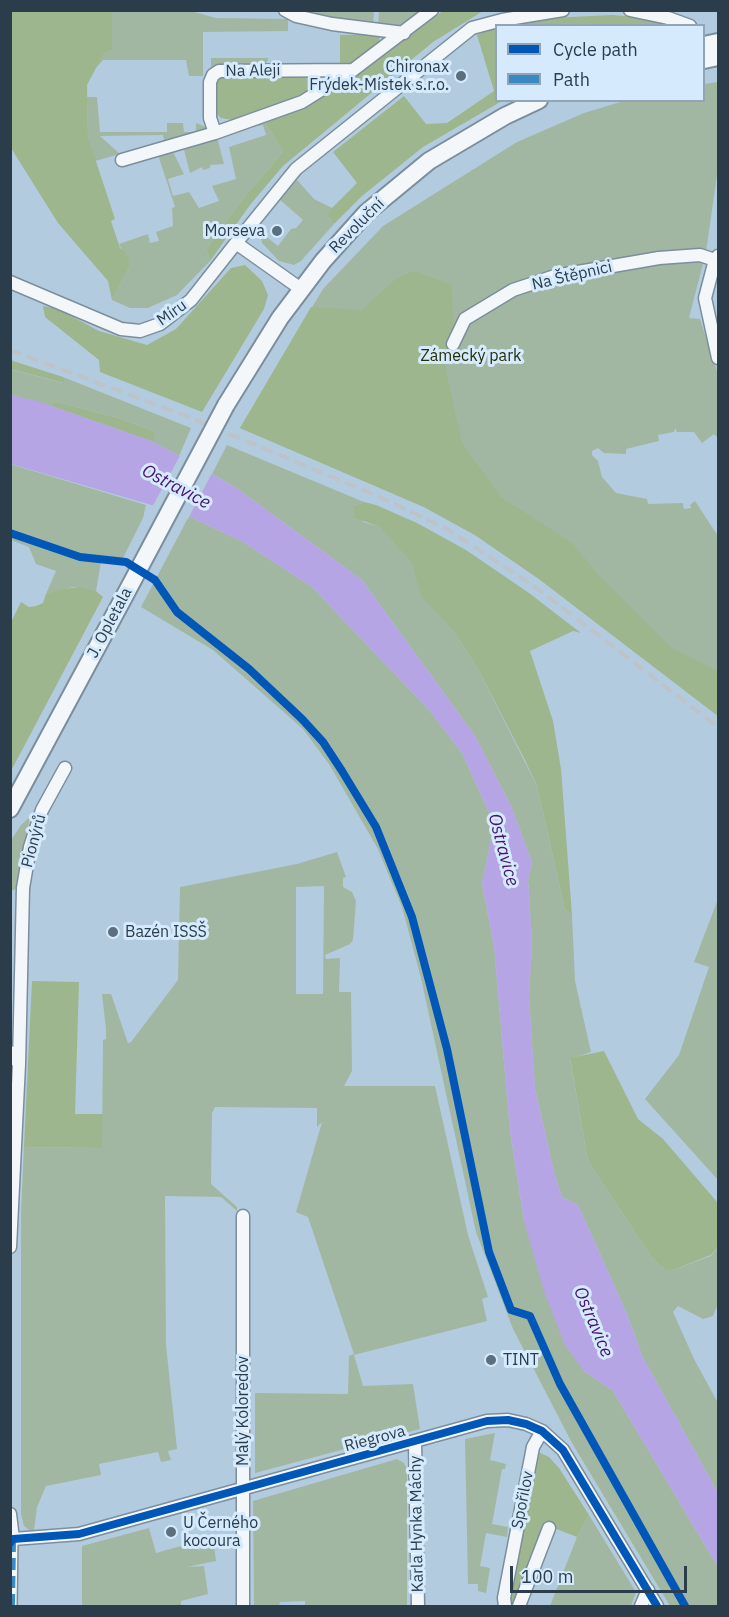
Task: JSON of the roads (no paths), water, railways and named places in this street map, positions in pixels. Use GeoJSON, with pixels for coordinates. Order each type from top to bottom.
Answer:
{"type":"FeatureCollection","features":[{"type":"Feature","properties":{"kind":"main road","name":"Revoluční"},"geometry":{"type":"LineString","coordinates":[[226,405],[256,352],[301,289],[366,213],[429,161],[505,116],[535,102]]}},
{"type":"Feature","properties":{"kind":"main road","name":"J. Opletala"},"geometry":{"type":"LineString","coordinates":[[10,809],[226,405]]}},
{"type":"Feature","properties":{"kind":"street"},"geometry":{"type":"LineString","coordinates":[[285,10],[296,16],[332,24],[405,33]]}},
{"type":"Feature","properties":{"kind":"street"},"geometry":{"type":"LineString","coordinates":[[122,160],[215,133],[302,102],[353,70],[405,33],[432,10]]}},
{"type":"Feature","properties":{"kind":"street"},"geometry":{"type":"LineString","coordinates":[[301,289],[236,243],[296,169],[472,28],[502,20],[562,10]]}},
{"type":"Feature","properties":{"kind":"street"},"geometry":{"type":"LineString","coordinates":[[630,10],[684,24]]}},
{"type":"Feature","properties":{"kind":"street","name":"Na Aleji"},"geometry":{"type":"LineString","coordinates":[[215,133],[210,118],[210,82],[213,75],[219,71],[353,70]]}},
{"type":"Feature","properties":{"kind":"street","name":"Míru"},"geometry":{"type":"LineString","coordinates":[[10,282],[121,329],[147,330],[160,324],[191,300],[236,243]]}},
{"type":"Feature","properties":{"kind":"street","name":"Na Štěpnici"},"geometry":{"type":"LineString","coordinates":[[453,344],[465,319],[513,290],[555,276],[659,258],[700,255],[717,258]]}},
{"type":"Feature","properties":{"kind":"street"},"geometry":{"type":"LineString","coordinates":[[717,258],[705,298],[718,358]]}},
{"type":"Feature","properties":{"kind":"street","name":"Pionýrů"},"geometry":{"type":"LineString","coordinates":[[10,1247],[19,1064],[23,888],[30,847],[42,810],[65,768]]}},
{"type":"Feature","properties":{"kind":"street"},"geometry":{"type":"LineString","coordinates":[[10,1052],[19,1064]]}},
{"type":"Feature","properties":{"kind":"street","name":"Malý Koloredov"},"geometry":{"type":"LineString","coordinates":[[243,1216],[243,1606]]}},
{"type":"Feature","properties":{"kind":"street","name":"Riegrova"},"geometry":{"type":"LineString","coordinates":[[12,1541],[71,1536],[243,1491],[488,1421],[526,1424],[542,1431],[562,1450],[657,1606]]}},
{"type":"Feature","properties":{"kind":"street","name":"Spořilov"},"geometry":{"type":"LineString","coordinates":[[505,1606],[533,1447],[542,1431]]}},
{"type":"Feature","properties":{"kind":"street","name":"Karla Hynka Máchy"},"geometry":{"type":"LineString","coordinates":[[415,1442],[418,1606]]}},
{"type":"Feature","properties":{"kind":"street"},"geometry":{"type":"LineString","coordinates":[[10,1514],[12,1606]]}},
{"type":"Feature","properties":{"kind":"street","name":"Spořilov"},"geometry":{"type":"LineString","coordinates":[[519,1606],[549,1528]]}},
{"type":"Feature","properties":{"kind":"street"},"geometry":{"type":"LineString","coordinates":[[641,1606],[648,1590]]}},
{"type":"Feature","properties":{"kind":"water","name":"Ostravice"},"geometry":{"type":"Polygon","coordinates":[[[10,395],[37,401],[154,442],[235,487],[362,580],[475,736],[511,806],[532,862],[528,880],[532,942],[529,997],[535,1089],[555,1176],[562,1197],[578,1205],[627,1314],[642,1356],[718,1493],[718,1567],[613,1391],[584,1371],[565,1345],[545,1294],[524,1221],[510,1131],[494,946],[482,884],[494,824],[462,753],[430,711],[312,587],[243,542],[189,516],[11,464],[10,395]]]}},
{"type":"Feature","properties":{"kind":"railway"},"geometry":{"type":"LineString","coordinates":[[10,350],[189,417],[380,497],[447,529],[534,586],[718,727]]}},
{"type":"Feature","properties":{"kind":"place","name":"Chironax Frýdek-Místek s.r.o."},"geometry":{"type":"Point","coordinates":[461,76]}},
{"type":"Feature","properties":{"kind":"place","name":"Morseva"},"geometry":{"type":"Point","coordinates":[277,231]}},
{"type":"Feature","properties":{"kind":"place","name":"Bazén ISSŠ"},"geometry":{"type":"Point","coordinates":[113,932]}},
{"type":"Feature","properties":{"kind":"place","name":"TINT"},"geometry":{"type":"Point","coordinates":[491,1360]}},
{"type":"Feature","properties":{"kind":"place","name":"U Černého kocoura"},"geometry":{"type":"Point","coordinates":[171,1532]}},
{"type":"Feature","properties":{"kind":"park label","name":"Zámecký park"},"geometry":{"type":"Point","coordinates":[471,356]}}]}
